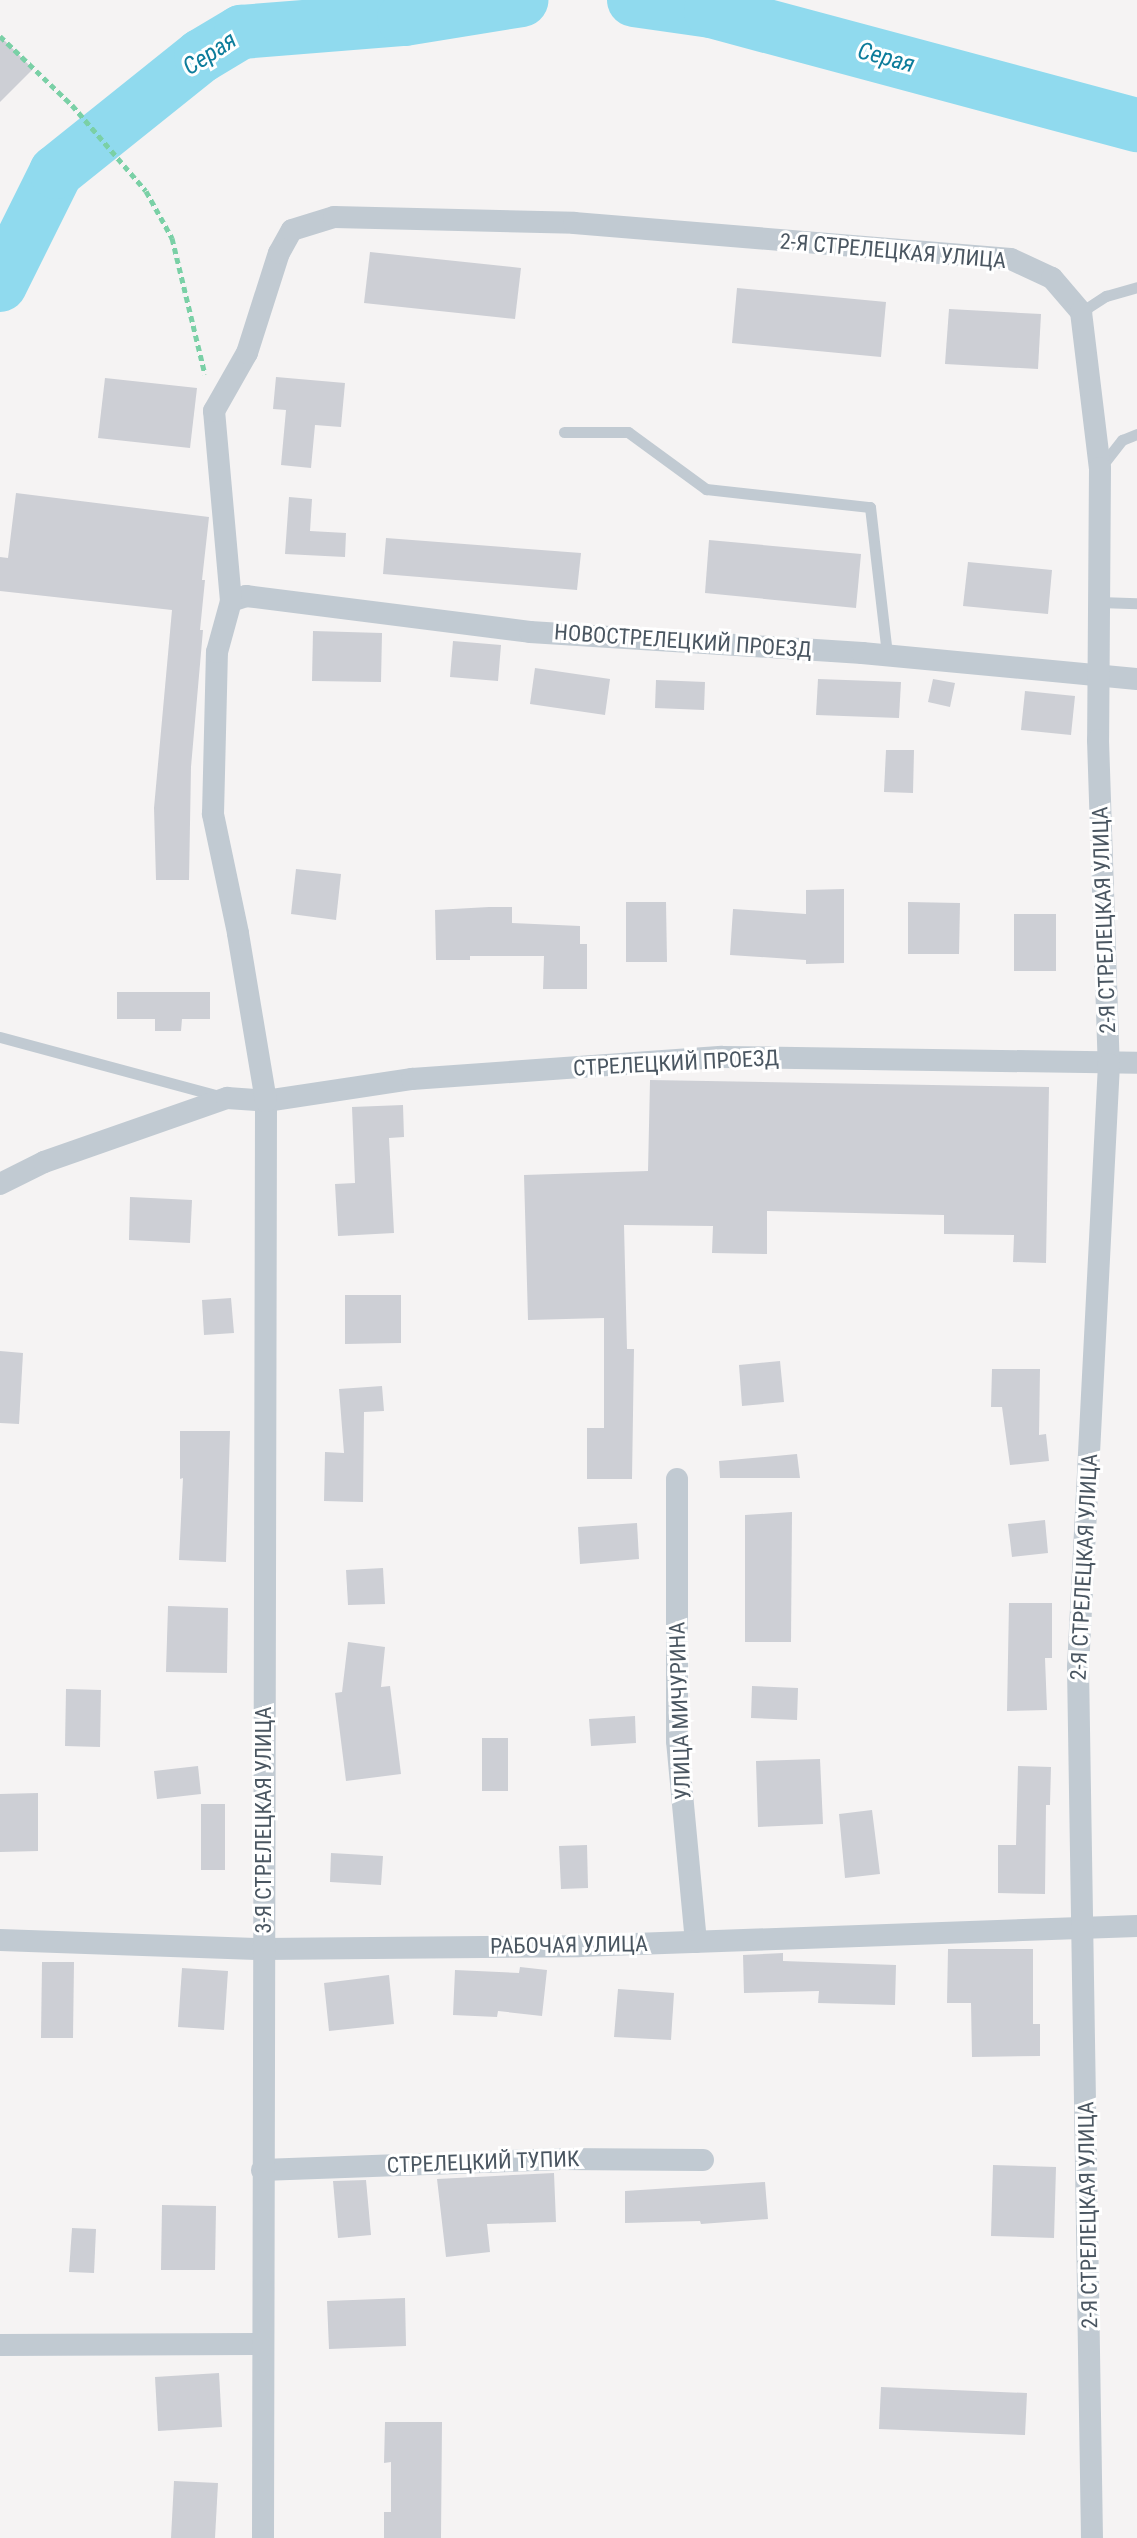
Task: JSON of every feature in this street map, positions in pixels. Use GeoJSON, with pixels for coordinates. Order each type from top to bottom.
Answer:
{"type":"FeatureCollection","features":[{"type":"Feature","properties":{"kind":"street","name":"2-Я СТРЕЛЕЦКАЯ УЛИЦА"},"geometry":{"type":"LineString","coordinates":[[214,411],[247,353],[279,253],[292,230],[334,217],[574,223],[1011,259],[1052,278],[1081,312],[1100,468],[1098,675],[1109,1064],[1078,1667],[1092,2538]]}},
{"type":"Feature","properties":{"kind":"street"},"geometry":{"type":"LineString","coordinates":[[214,411],[231,601]]}},
{"type":"Feature","properties":{"kind":"street","name":"НОВОСТРЕЛЕЦКИЙ ПРОЕЗД"},"geometry":{"type":"LineString","coordinates":[[231,601],[246,596],[530,632],[887,655],[1137,679]]}},
{"type":"Feature","properties":{"kind":"street","name":"3-Я СТРЕЛЕЦКАЯ УЛИЦА"},"geometry":{"type":"LineString","coordinates":[[231,601],[217,652],[213,814],[238,933],[266,1101],[263,2538]]}},
{"type":"Feature","properties":{"kind":"street","name":"СТРЕЛЕЦКИЙ ПРОЕЗД"},"geometry":{"type":"LineString","coordinates":[[227,1098],[266,1101],[412,1079],[722,1057],[1137,1063]]}},
{"type":"Feature","properties":{"kind":"street"},"geometry":{"type":"LineString","coordinates":[[0,1184],[44,1162],[227,1098]]}},
{"type":"Feature","properties":{"kind":"street","name":"УЛИЦА МИЧУРИНА"},"geometry":{"type":"LineString","coordinates":[[677,1479],[677,1741],[696,1942]]}},
{"type":"Feature","properties":{"kind":"street","name":"РАБОЧАЯ УЛИЦА"},"geometry":{"type":"LineString","coordinates":[[0,1940],[263,1949],[696,1942],[1137,1926]]}},
{"type":"Feature","properties":{"kind":"street","name":"СТРЕЛЕЦКИЙ ТУПИК"},"geometry":{"type":"LineString","coordinates":[[262,2170],[561,2159],[703,2160]]}},
{"type":"Feature","properties":{"kind":"street"},"geometry":{"type":"LineString","coordinates":[[0,2345],[262,2344]]}},
{"type":"Feature","properties":{"kind":"lane"},"geometry":{"type":"LineString","coordinates":[[1081,312],[1106,296],[1137,287]]}},
{"type":"Feature","properties":{"kind":"lane"},"geometry":{"type":"LineString","coordinates":[[564,432],[628,432],[706,489],[870,507],[887,655]]}},
{"type":"Feature","properties":{"kind":"lane"},"geometry":{"type":"LineString","coordinates":[[1100,468],[1122,440],[1137,434]]}},
{"type":"Feature","properties":{"kind":"lane"},"geometry":{"type":"LineString","coordinates":[[1099,602],[1137,603]]}},
{"type":"Feature","properties":{"kind":"lane"},"geometry":{"type":"LineString","coordinates":[[0,1037],[227,1098]]}},
{"type":"Feature","properties":{"kind":"path"},"geometry":{"type":"LineString","coordinates":[[0,36],[72,105],[146,191],[172,238],[214,411]]}},
{"type":"Feature","properties":{"kind":"building"},"geometry":{"type":"Polygon","coordinates":[[[0,36],[33,69],[0,102],[0,36]]]}},
{"type":"Feature","properties":{"kind":"building"},"geometry":{"type":"Polygon","coordinates":[[[370,252],[521,268],[515,319],[364,303],[370,252]]]}},
{"type":"Feature","properties":{"kind":"building"},"geometry":{"type":"Polygon","coordinates":[[[737,288],[886,302],[881,357],[732,343],[737,288]]]}},
{"type":"Feature","properties":{"kind":"building"},"geometry":{"type":"Polygon","coordinates":[[[949,309],[1041,314],[1038,369],[945,364],[949,309]]]}},
{"type":"Feature","properties":{"kind":"building"},"geometry":{"type":"Polygon","coordinates":[[[276,377],[345,383],[341,427],[315,425],[311,468],[281,465],[286,410],[273,409],[276,377]]]}},
{"type":"Feature","properties":{"kind":"building"},"geometry":{"type":"Polygon","coordinates":[[[105,378],[197,388],[190,448],[98,438],[105,378]]]}},
{"type":"Feature","properties":{"kind":"building"},"geometry":{"type":"Polygon","coordinates":[[[16,493],[209,517],[202,580],[205,580],[200,630],[203,630],[191,767],[189,880],[156,880],[154,808],[172,610],[0,591],[0,557],[8,558],[16,493]]]}},
{"type":"Feature","properties":{"kind":"building"},"geometry":{"type":"Polygon","coordinates":[[[289,497],[312,499],[310,531],[346,533],[345,557],[285,554],[289,497]]]}},
{"type":"Feature","properties":{"kind":"building"},"geometry":{"type":"Polygon","coordinates":[[[386,538],[581,553],[577,590],[383,574],[386,538]]]}},
{"type":"Feature","properties":{"kind":"building"},"geometry":{"type":"Polygon","coordinates":[[[709,540],[861,554],[856,608],[705,593],[709,540]]]}},
{"type":"Feature","properties":{"kind":"building"},"geometry":{"type":"Polygon","coordinates":[[[968,562],[1052,570],[1048,614],[963,606],[968,562]]]}},
{"type":"Feature","properties":{"kind":"building"},"geometry":{"type":"Polygon","coordinates":[[[313,631],[382,633],[381,682],[312,681],[313,631]]]}},
{"type":"Feature","properties":{"kind":"building"},"geometry":{"type":"Polygon","coordinates":[[[453,641],[501,645],[498,681],[450,677],[453,641]]]}},
{"type":"Feature","properties":{"kind":"building"},"geometry":{"type":"Polygon","coordinates":[[[535,668],[610,679],[605,715],[530,704],[535,668]]]}},
{"type":"Feature","properties":{"kind":"building"},"geometry":{"type":"Polygon","coordinates":[[[818,679],[901,682],[899,718],[816,715],[818,679]]]}},
{"type":"Feature","properties":{"kind":"building"},"geometry":{"type":"Polygon","coordinates":[[[933,679],[955,683],[950,707],[928,702],[933,679]]]}},
{"type":"Feature","properties":{"kind":"building"},"geometry":{"type":"Polygon","coordinates":[[[656,680],[705,682],[704,710],[655,708],[656,680]]]}},
{"type":"Feature","properties":{"kind":"building"},"geometry":{"type":"Polygon","coordinates":[[[1025,691],[1075,696],[1071,735],[1021,730],[1025,691]]]}},
{"type":"Feature","properties":{"kind":"building"},"geometry":{"type":"Polygon","coordinates":[[[886,750],[914,750],[913,793],[884,792],[886,750]]]}},
{"type":"Feature","properties":{"kind":"building"},"geometry":{"type":"Polygon","coordinates":[[[296,869],[341,874],[336,920],[291,914],[296,869]]]}},
{"type":"Feature","properties":{"kind":"building"},"geometry":{"type":"Polygon","coordinates":[[[844,889],[844,963],[806,964],[806,960],[730,955],[733,909],[806,914],[806,890],[844,889]]]}},
{"type":"Feature","properties":{"kind":"building"},"geometry":{"type":"Polygon","coordinates":[[[626,902],[666,902],[667,962],[626,962],[626,902]]]}},
{"type":"Feature","properties":{"kind":"building"},"geometry":{"type":"Polygon","coordinates":[[[908,902],[960,903],[959,954],[908,954],[908,902]]]}},
{"type":"Feature","properties":{"kind":"building"},"geometry":{"type":"Polygon","coordinates":[[[512,907],[512,923],[580,926],[580,944],[587,944],[587,989],[543,989],[544,956],[470,956],[470,960],[436,960],[435,910],[512,907]]]}},
{"type":"Feature","properties":{"kind":"building"},"geometry":{"type":"Polygon","coordinates":[[[1014,914],[1056,914],[1056,971],[1014,971],[1014,914]]]}},
{"type":"Feature","properties":{"kind":"building"},"geometry":{"type":"Polygon","coordinates":[[[117,992],[210,992],[210,1019],[182,1019],[181,1031],[155,1031],[155,1019],[117,1019],[117,992]]]}},
{"type":"Feature","properties":{"kind":"building"},"geometry":{"type":"Polygon","coordinates":[[[650,1080],[1049,1087],[1046,1263],[1013,1262],[1014,1235],[944,1234],[944,1215],[767,1211],[767,1254],[712,1253],[713,1226],[624,1225],[627,1349],[634,1349],[632,1479],[587,1479],[587,1428],[604,1428],[604,1318],[528,1320],[524,1175],[648,1171],[650,1080]]]}},
{"type":"Feature","properties":{"kind":"building"},"geometry":{"type":"Polygon","coordinates":[[[403,1105],[404,1137],[389,1138],[394,1233],[338,1236],[335,1184],[355,1183],[352,1107],[403,1105]]]}},
{"type":"Feature","properties":{"kind":"building"},"geometry":{"type":"Polygon","coordinates":[[[130,1197],[192,1200],[190,1243],[129,1240],[130,1197]]]}},
{"type":"Feature","properties":{"kind":"building"},"geometry":{"type":"Polygon","coordinates":[[[345,1295],[401,1295],[401,1343],[345,1344],[345,1295]]]}},
{"type":"Feature","properties":{"kind":"building"},"geometry":{"type":"Polygon","coordinates":[[[231,1298],[234,1333],[204,1335],[202,1300],[231,1298]]]}},
{"type":"Feature","properties":{"kind":"building"},"geometry":{"type":"Polygon","coordinates":[[[0,1351],[23,1353],[19,1424],[0,1423],[0,1351]]]}},
{"type":"Feature","properties":{"kind":"building"},"geometry":{"type":"Polygon","coordinates":[[[780,1361],[784,1402],[742,1406],[739,1365],[780,1361]]]}},
{"type":"Feature","properties":{"kind":"building"},"geometry":{"type":"Polygon","coordinates":[[[992,1369],[1040,1369],[1039,1435],[1046,1434],[1049,1461],[1010,1465],[1002,1407],[991,1407],[992,1369]]]}},
{"type":"Feature","properties":{"kind":"building"},"geometry":{"type":"Polygon","coordinates":[[[382,1386],[384,1411],[364,1412],[363,1502],[324,1501],[325,1452],[344,1453],[339,1389],[382,1386]]]}},
{"type":"Feature","properties":{"kind":"building"},"geometry":{"type":"Polygon","coordinates":[[[180,1431],[230,1431],[226,1562],[179,1560],[183,1478],[180,1479],[180,1431]]]}},
{"type":"Feature","properties":{"kind":"building"},"geometry":{"type":"Polygon","coordinates":[[[797,1454],[800,1478],[720,1478],[719,1461],[797,1454]]]}},
{"type":"Feature","properties":{"kind":"building"},"geometry":{"type":"Polygon","coordinates":[[[792,1512],[791,1642],[745,1642],[745,1515],[792,1512]]]}},
{"type":"Feature","properties":{"kind":"building"},"geometry":{"type":"Polygon","coordinates":[[[1045,1520],[1048,1553],[1012,1557],[1008,1524],[1045,1520]]]}},
{"type":"Feature","properties":{"kind":"building"},"geometry":{"type":"Polygon","coordinates":[[[637,1523],[639,1559],[580,1564],[578,1527],[637,1523]]]}},
{"type":"Feature","properties":{"kind":"building"},"geometry":{"type":"Polygon","coordinates":[[[383,1568],[385,1604],[348,1605],[346,1570],[383,1568]]]}},
{"type":"Feature","properties":{"kind":"building"},"geometry":{"type":"Polygon","coordinates":[[[1009,1603],[1052,1603],[1052,1658],[1045,1658],[1047,1710],[1007,1711],[1009,1603]]]}},
{"type":"Feature","properties":{"kind":"building"},"geometry":{"type":"Polygon","coordinates":[[[168,1606],[228,1608],[227,1673],[166,1672],[168,1606]]]}},
{"type":"Feature","properties":{"kind":"building"},"geometry":{"type":"Polygon","coordinates":[[[348,1642],[385,1647],[381,1687],[390,1686],[401,1774],[346,1781],[335,1693],[342,1692],[348,1642]]]}},
{"type":"Feature","properties":{"kind":"building"},"geometry":{"type":"Polygon","coordinates":[[[752,1686],[798,1688],[797,1720],[751,1718],[752,1686]]]}},
{"type":"Feature","properties":{"kind":"building"},"geometry":{"type":"Polygon","coordinates":[[[66,1689],[101,1690],[100,1747],[65,1746],[66,1689]]]}},
{"type":"Feature","properties":{"kind":"building"},"geometry":{"type":"Polygon","coordinates":[[[635,1716],[636,1743],[591,1746],[589,1719],[635,1716]]]}},
{"type":"Feature","properties":{"kind":"building"},"geometry":{"type":"Polygon","coordinates":[[[482,1738],[508,1738],[508,1791],[482,1791],[482,1738]]]}},
{"type":"Feature","properties":{"kind":"building"},"geometry":{"type":"Polygon","coordinates":[[[820,1759],[823,1824],[758,1827],[756,1761],[820,1759]]]}},
{"type":"Feature","properties":{"kind":"building"},"geometry":{"type":"Polygon","coordinates":[[[198,1766],[201,1794],[157,1799],[154,1771],[198,1766]]]}},
{"type":"Feature","properties":{"kind":"building"},"geometry":{"type":"Polygon","coordinates":[[[1018,1766],[1051,1767],[1050,1805],[1046,1805],[1045,1894],[998,1893],[998,1845],[1016,1845],[1018,1766]]]}},
{"type":"Feature","properties":{"kind":"building"},"geometry":{"type":"Polygon","coordinates":[[[38,1793],[38,1851],[0,1852],[0,1794],[38,1793]]]}},
{"type":"Feature","properties":{"kind":"building"},"geometry":{"type":"Polygon","coordinates":[[[201,1804],[225,1804],[225,1870],[201,1870],[201,1804]]]}},
{"type":"Feature","properties":{"kind":"building"},"geometry":{"type":"Polygon","coordinates":[[[872,1810],[880,1874],[845,1878],[839,1814],[872,1810]]]}},
{"type":"Feature","properties":{"kind":"building"},"geometry":{"type":"Polygon","coordinates":[[[587,1845],[588,1888],[561,1889],[559,1846],[587,1845]]]}},
{"type":"Feature","properties":{"kind":"building"},"geometry":{"type":"Polygon","coordinates":[[[331,1853],[383,1856],[381,1885],[330,1882],[331,1853]]]}},
{"type":"Feature","properties":{"kind":"building"},"geometry":{"type":"Polygon","coordinates":[[[948,1949],[1033,1949],[1033,2024],[1040,2024],[1040,2056],[972,2057],[971,2003],[947,2003],[948,1949]]]}},
{"type":"Feature","properties":{"kind":"building"},"geometry":{"type":"Polygon","coordinates":[[[783,1953],[783,1961],[896,1965],[895,2005],[818,2003],[819,1991],[744,1993],[743,1955],[783,1953]]]}},
{"type":"Feature","properties":{"kind":"building"},"geometry":{"type":"Polygon","coordinates":[[[42,1962],[74,1962],[73,2038],[41,2038],[42,1962]]]}},
{"type":"Feature","properties":{"kind":"building"},"geometry":{"type":"Polygon","coordinates":[[[520,1967],[547,1970],[542,2016],[498,2011],[497,2017],[453,2015],[455,1970],[519,1973],[520,1967]]]}},
{"type":"Feature","properties":{"kind":"building"},"geometry":{"type":"Polygon","coordinates":[[[182,1968],[228,1971],[224,2030],[178,2027],[182,1968]]]}},
{"type":"Feature","properties":{"kind":"building"},"geometry":{"type":"Polygon","coordinates":[[[389,1975],[394,2024],[329,2031],[324,1983],[389,1975]]]}},
{"type":"Feature","properties":{"kind":"building"},"geometry":{"type":"Polygon","coordinates":[[[618,1989],[674,1993],[671,2040],[614,2037],[618,1989]]]}},
{"type":"Feature","properties":{"kind":"building"},"geometry":{"type":"Polygon","coordinates":[[[993,2165],[1056,2167],[1054,2238],[991,2236],[993,2165]]]}},
{"type":"Feature","properties":{"kind":"building"},"geometry":{"type":"Polygon","coordinates":[[[554,2173],[556,2222],[487,2224],[490,2252],[446,2257],[437,2179],[554,2173]]]}},
{"type":"Feature","properties":{"kind":"building"},"geometry":{"type":"Polygon","coordinates":[[[366,2180],[371,2235],[338,2238],[333,2181],[366,2180]]]}},
{"type":"Feature","properties":{"kind":"building"},"geometry":{"type":"Polygon","coordinates":[[[765,2182],[768,2219],[701,2224],[700,2221],[625,2223],[625,2191],[765,2182]]]}},
{"type":"Feature","properties":{"kind":"building"},"geometry":{"type":"Polygon","coordinates":[[[162,2205],[216,2206],[215,2270],[161,2270],[162,2205]]]}},
{"type":"Feature","properties":{"kind":"building"},"geometry":{"type":"Polygon","coordinates":[[[72,2228],[96,2229],[94,2273],[69,2272],[72,2228]]]}},
{"type":"Feature","properties":{"kind":"building"},"geometry":{"type":"Polygon","coordinates":[[[405,2298],[406,2346],[329,2349],[327,2301],[405,2298]]]}},
{"type":"Feature","properties":{"kind":"building"},"geometry":{"type":"Polygon","coordinates":[[[219,2373],[222,2427],[158,2431],[155,2377],[219,2373]]]}},
{"type":"Feature","properties":{"kind":"building"},"geometry":{"type":"Polygon","coordinates":[[[881,2387],[1027,2393],[1025,2435],[879,2429],[881,2387]]]}},
{"type":"Feature","properties":{"kind":"building"},"geometry":{"type":"Polygon","coordinates":[[[385,2422],[442,2422],[441,2538],[384,2538],[384,2512],[391,2512],[391,2462],[384,2463],[385,2422]]]}},
{"type":"Feature","properties":{"kind":"building"},"geometry":{"type":"Polygon","coordinates":[[[174,2481],[218,2483],[215,2538],[171,2538],[174,2481]]]}},
{"type":"Feature","properties":{"kind":"waterway","name":"Серая"},"geometry":{"type":"LineString","coordinates":[[0,285],[56,172],[201,56],[241,32],[404,19],[521,0]]}},
{"type":"Feature","properties":{"kind":"waterway","name":"Серая"},"geometry":{"type":"LineString","coordinates":[[634,0],[711,11],[1137,125]]}}]}
